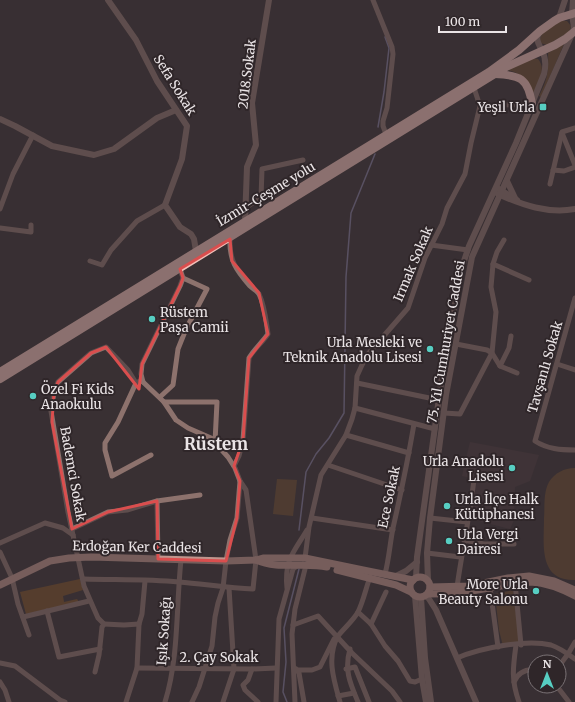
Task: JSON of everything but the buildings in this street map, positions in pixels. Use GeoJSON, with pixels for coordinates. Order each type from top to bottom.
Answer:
{"type":"FeatureCollection","features":[{"type":"Feature","properties":{"kind":"highway"},"geometry":{"type":"LineString","coordinates":[[559,18],[574,14]]}},
{"type":"Feature","properties":{"kind":"highway","name":"İzmir-Çeşme yolu"},"geometry":{"type":"LineString","coordinates":[[0,372],[489,72],[519,50],[540,31],[559,18]]}},
{"type":"Feature","properties":{"kind":"highway","name":"İzmir-Çeşme yolu"},"geometry":{"type":"LineString","coordinates":[[0,379],[230,239],[506,67],[565,39],[574,31]]}},
{"type":"Feature","properties":{"kind":"highway"},"geometry":{"type":"LineString","coordinates":[[495,74],[514,75],[523,79],[531,93],[532,104]]}},
{"type":"Feature","properties":{"kind":"main road","name":"Erdoğan Ker Caddesi"},"geometry":{"type":"LineString","coordinates":[[0,585],[50,561],[69,558],[226,561],[256,560],[265,564],[288,561],[303,562],[415,579],[422,578],[422,592],[370,577],[303,562]]}},
{"type":"Feature","properties":{"kind":"main road"},"geometry":{"type":"LineString","coordinates":[[422,592],[529,576],[554,581],[575,590]]}},
{"type":"Feature","properties":{"kind":"main road"},"geometry":{"type":"LineString","coordinates":[[415,579],[410,586],[422,592],[470,591],[515,583],[533,582],[548,585],[575,596]]}},
{"type":"Feature","properties":{"kind":"street","name":"Sefa Sokak"},"geometry":{"type":"LineString","coordinates":[[108,0],[136,40],[157,81],[188,126],[182,159],[165,205]]}},
{"type":"Feature","properties":{"kind":"street","name":"2018.Sokak"},"geometry":{"type":"LineString","coordinates":[[245,221],[247,167],[256,145],[252,103],[269,0]]}},
{"type":"Feature","properties":{"kind":"street"},"geometry":{"type":"LineString","coordinates":[[373,0],[390,42],[392,54],[386,108],[383,121],[386,134]]}},
{"type":"Feature","properties":{"kind":"street"},"geometry":{"type":"LineString","coordinates":[[559,18],[565,0]]}},
{"type":"Feature","properties":{"kind":"street"},"geometry":{"type":"LineString","coordinates":[[574,3],[574,31]]}},
{"type":"Feature","properties":{"kind":"street","name":"75. Yıl Cumhuriyet Caddesi"},"geometry":{"type":"LineString","coordinates":[[415,579],[444,362],[462,267],[468,250],[541,84],[546,67],[542,51],[537,40],[537,36],[540,31]]}},
{"type":"Feature","properties":{"kind":"street","name":"75. Yıl Cumhuriyet Caddesi"},"geometry":{"type":"LineString","coordinates":[[422,592],[444,413],[472,257],[574,31]]}},
{"type":"Feature","properties":{"kind":"street"},"geometry":{"type":"LineString","coordinates":[[474,88],[480,106],[532,104]]}},
{"type":"Feature","properties":{"kind":"street","name":"Irmak Sokak"},"geometry":{"type":"LineString","coordinates":[[309,527],[321,475],[346,435],[355,408],[357,376],[368,354],[408,308],[425,258],[442,224],[447,208],[465,174],[480,106]]}},
{"type":"Feature","properties":{"kind":"street"},"geometry":{"type":"LineString","coordinates":[[0,119],[52,146],[94,155],[114,149],[157,118],[176,110]]}},
{"type":"Feature","properties":{"kind":"street"},"geometry":{"type":"LineString","coordinates":[[562,132],[575,128]]}},
{"type":"Feature","properties":{"kind":"street"},"geometry":{"type":"LineString","coordinates":[[553,170],[564,171],[575,166],[562,132]]}},
{"type":"Feature","properties":{"kind":"street"},"geometry":{"type":"LineString","coordinates":[[550,184],[562,132]]}},
{"type":"Feature","properties":{"kind":"street"},"geometry":{"type":"LineString","coordinates":[[0,209],[13,174],[33,135]]}},
{"type":"Feature","properties":{"kind":"street"},"geometry":{"type":"LineString","coordinates":[[245,208],[260,198],[262,169],[303,160]]}},
{"type":"Feature","properties":{"kind":"street"},"geometry":{"type":"LineString","coordinates":[[507,181],[515,198],[521,204]]}},
{"type":"Feature","properties":{"kind":"street"},"geometry":{"type":"LineString","coordinates":[[494,190],[515,198]]}},
{"type":"Feature","properties":{"kind":"street"},"geometry":{"type":"LineString","coordinates":[[501,193],[514,203],[532,208],[566,211],[575,209]]}},
{"type":"Feature","properties":{"kind":"street"},"geometry":{"type":"LineString","coordinates":[[90,261],[102,264],[111,250],[137,221],[165,205],[180,227],[191,234],[194,239],[196,251]]}},
{"type":"Feature","properties":{"kind":"street"},"geometry":{"type":"LineString","coordinates":[[0,228],[31,232],[31,225]]}},
{"type":"Feature","properties":{"kind":"street"},"geometry":{"type":"LineString","coordinates":[[230,239],[229,251],[232,261],[251,287],[259,293],[264,310],[268,334],[253,351],[249,358],[243,440],[239,456],[234,466]]}},
{"type":"Feature","properties":{"kind":"street"},"geometry":{"type":"LineString","coordinates":[[444,413],[460,414],[492,353],[496,312],[491,287],[493,264],[497,252],[504,240]]}},
{"type":"Feature","properties":{"kind":"street"},"geometry":{"type":"LineString","coordinates":[[431,246],[468,250]]}},
{"type":"Feature","properties":{"kind":"street"},"geometry":{"type":"LineString","coordinates":[[493,264],[529,280]]}},
{"type":"Feature","properties":{"kind":"street"},"geometry":{"type":"LineString","coordinates":[[84,579],[134,579],[145,581],[179,582],[223,588],[253,589],[256,560],[246,490],[240,481],[234,466],[211,438],[176,420],[160,397],[144,382],[141,374],[142,364],[166,317],[183,278],[180,269]]}},
{"type":"Feature","properties":{"kind":"street"},"geometry":{"type":"LineString","coordinates":[[160,397],[174,385],[178,349],[186,329],[207,289],[183,278]]}},
{"type":"Feature","properties":{"kind":"street","name":"Tavşanlı Sokak"},"geometry":{"type":"LineString","coordinates":[[575,298],[535,441],[544,447],[575,450]]}},
{"type":"Feature","properties":{"kind":"street"},"geometry":{"type":"LineString","coordinates":[[500,366],[509,348],[511,336]]}},
{"type":"Feature","properties":{"kind":"street"},"geometry":{"type":"LineString","coordinates":[[456,344],[487,350],[492,353],[500,366],[517,373]]}},
{"type":"Feature","properties":{"kind":"street","name":"Bademci Sokak"},"geometry":{"type":"LineString","coordinates":[[104,624],[98,618],[90,601],[78,558],[51,411],[54,392],[58,382],[91,353],[106,347],[128,370],[136,383]]}},
{"type":"Feature","properties":{"kind":"street"},"geometry":{"type":"LineString","coordinates":[[557,364],[575,370]]}},
{"type":"Feature","properties":{"kind":"street"},"geometry":{"type":"LineString","coordinates":[[144,382],[140,381],[136,383],[118,422],[105,443],[112,476],[151,455]]}},
{"type":"Feature","properties":{"kind":"street"},"geometry":{"type":"LineString","coordinates":[[357,383],[439,400]]}},
{"type":"Feature","properties":{"kind":"street"},"geometry":{"type":"LineString","coordinates":[[164,402],[217,402],[215,442]]}},
{"type":"Feature","properties":{"kind":"street"},"geometry":{"type":"LineString","coordinates":[[355,408],[435,429]]}},
{"type":"Feature","properties":{"kind":"street","name":"Ece Sokak"},"geometry":{"type":"LineString","coordinates":[[385,574],[414,424]]}},
{"type":"Feature","properties":{"kind":"street"},"geometry":{"type":"LineString","coordinates":[[346,435],[409,452]]}},
{"type":"Feature","properties":{"kind":"street"},"geometry":{"type":"LineString","coordinates":[[328,464],[402,490]]}},
{"type":"Feature","properties":{"kind":"street"},"geometry":{"type":"LineString","coordinates":[[457,587],[460,557],[470,511],[474,479]]}},
{"type":"Feature","properties":{"kind":"street"},"geometry":{"type":"LineString","coordinates":[[192,702],[199,687],[212,646],[215,617],[223,588],[230,540],[237,518],[240,481]]}},
{"type":"Feature","properties":{"kind":"street"},"geometry":{"type":"LineString","coordinates":[[72,529],[108,512],[127,510],[157,501],[200,495]]}},
{"type":"Feature","properties":{"kind":"street"},"geometry":{"type":"LineString","coordinates":[[157,501],[158,559]]}},
{"type":"Feature","properties":{"kind":"street"},"geometry":{"type":"LineString","coordinates":[[312,518],[393,530]]}},
{"type":"Feature","properties":{"kind":"street"},"geometry":{"type":"LineString","coordinates":[[430,518],[467,522]]}},
{"type":"Feature","properties":{"kind":"street"},"geometry":{"type":"LineString","coordinates":[[0,543],[45,523],[63,528],[73,535]]}},
{"type":"Feature","properties":{"kind":"street"},"geometry":{"type":"LineString","coordinates":[[287,589],[286,578],[288,561],[309,527]]}},
{"type":"Feature","properties":{"kind":"street"},"geometry":{"type":"LineString","coordinates":[[304,702],[297,670],[293,626],[309,527]]}},
{"type":"Feature","properties":{"kind":"street"},"geometry":{"type":"LineString","coordinates":[[464,540],[484,544],[514,544]]}},
{"type":"Feature","properties":{"kind":"street"},"geometry":{"type":"LineString","coordinates":[[0,552],[12,578],[18,604],[24,617],[29,635]]}},
{"type":"Feature","properties":{"kind":"street"},"geometry":{"type":"LineString","coordinates":[[427,553],[460,557]]}},
{"type":"Feature","properties":{"kind":"street","name":"Işık Sokağı"},"geometry":{"type":"LineString","coordinates":[[165,702],[173,668],[182,560]]}},
{"type":"Feature","properties":{"kind":"street"},"geometry":{"type":"LineString","coordinates":[[276,702],[276,668],[279,619],[293,569],[303,562]]}},
{"type":"Feature","properties":{"kind":"street"},"geometry":{"type":"LineString","coordinates":[[396,576],[406,571],[417,562]]}},
{"type":"Feature","properties":{"kind":"street"},"geometry":{"type":"LineString","coordinates":[[297,670],[312,670],[320,667],[337,635],[358,612],[370,577]]}},
{"type":"Feature","properties":{"kind":"street"},"geometry":{"type":"LineString","coordinates":[[126,702],[137,668],[139,624],[142,614],[145,581]]}},
{"type":"Feature","properties":{"kind":"street"},"geometry":{"type":"LineString","coordinates":[[515,583],[519,645],[513,671],[513,685],[519,702]]}},
{"type":"Feature","properties":{"kind":"street"},"geometry":{"type":"LineString","coordinates":[[223,702],[234,669],[229,588]]}},
{"type":"Feature","properties":{"kind":"street"},"geometry":{"type":"LineString","coordinates":[[490,588],[498,647]]}},
{"type":"Feature","properties":{"kind":"street"},"geometry":{"type":"LineString","coordinates":[[371,624],[386,592]]}},
{"type":"Feature","properties":{"kind":"street"},"geometry":{"type":"LineString","coordinates":[[422,592],[429,599],[436,610],[476,702]]}},
{"type":"Feature","properties":{"kind":"street"},"geometry":{"type":"LineString","coordinates":[[422,592],[422,679],[426,702]]}},
{"type":"Feature","properties":{"kind":"street"},"geometry":{"type":"LineString","coordinates":[[422,592],[425,658],[431,702]]}},
{"type":"Feature","properties":{"kind":"street"},"geometry":{"type":"LineString","coordinates":[[24,617],[90,601]]}},
{"type":"Feature","properties":{"kind":"street"},"geometry":{"type":"LineString","coordinates":[[47,611],[59,657],[100,649]]}},
{"type":"Feature","properties":{"kind":"street"},"geometry":{"type":"LineString","coordinates":[[358,612],[371,624],[385,646],[398,661],[410,681],[415,682],[422,679]]}},
{"type":"Feature","properties":{"kind":"street"},"geometry":{"type":"LineString","coordinates":[[293,626],[318,616],[392,691],[400,702]]}},
{"type":"Feature","properties":{"kind":"street"},"geometry":{"type":"LineString","coordinates":[[95,672],[100,649],[102,627],[104,624],[139,624]]}},
{"type":"Feature","properties":{"kind":"street"},"geometry":{"type":"LineString","coordinates":[[337,635],[332,661],[333,673],[340,702]]}},
{"type":"Feature","properties":{"kind":"street"},"geometry":{"type":"LineString","coordinates":[[568,654],[575,642]]}},
{"type":"Feature","properties":{"kind":"street"},"geometry":{"type":"LineString","coordinates":[[456,658],[468,653],[498,647],[536,644],[552,646],[575,659]]}},
{"type":"Feature","properties":{"kind":"street"},"geometry":{"type":"LineString","coordinates":[[350,649],[346,659],[346,669],[358,702]]}},
{"type":"Feature","properties":{"kind":"street"},"geometry":{"type":"LineString","coordinates":[[0,663],[15,666],[60,700],[65,702]]}},
{"type":"Feature","properties":{"kind":"street"},"geometry":{"type":"LineString","coordinates":[[346,669],[355,667],[369,702]]}},
{"type":"Feature","properties":{"kind":"street","name":"2. Çay Sokak"},"geometry":{"type":"LineString","coordinates":[[137,668],[276,668]]}},
{"type":"Feature","properties":{"kind":"street"},"geometry":{"type":"LineString","coordinates":[[252,669],[248,680],[243,685],[245,690],[258,702]]}},
{"type":"Feature","properties":{"kind":"street"},"geometry":{"type":"LineString","coordinates":[[295,702],[297,670]]}},
{"type":"Feature","properties":{"kind":"street"},"geometry":{"type":"LineString","coordinates":[[513,685],[517,676],[523,671],[527,671]]}},
{"type":"Feature","properties":{"kind":"street"},"geometry":{"type":"LineString","coordinates":[[0,682],[5,690],[8,702]]}},
{"type":"Feature","properties":{"kind":"street"},"geometry":{"type":"LineString","coordinates":[[338,696],[354,693]]}},
{"type":"Feature","properties":{"kind":"street"},"geometry":{"type":"LineString","coordinates":[[563,694],[569,702]]}},
{"type":"Feature","properties":{"kind":"highlighted area"},"geometry":{"type":"Polygon","coordinates":[[[230,239],[232,261],[259,293],[268,334],[249,358],[243,440],[234,466],[240,481],[237,518],[226,561],[158,559],[157,501],[108,512],[72,529],[52,422],[54,392],[58,382],[91,353],[106,347],[139,389],[142,364],[183,278],[180,269],[230,239]]]}},
{"type":"Feature","properties":{"kind":"shaded area"},"geometry":{"type":"Polygon","coordinates":[[[559,21],[567,21],[571,26],[569,32],[547,45],[540,43],[543,33],[559,21]]]}},
{"type":"Feature","properties":{"kind":"shaded area"},"geometry":{"type":"Polygon","coordinates":[[[564,44],[541,97],[539,96],[546,81],[548,71],[548,53],[564,44]]]}},
{"type":"Feature","properties":{"kind":"shaded area"},"geometry":{"type":"Polygon","coordinates":[[[533,58],[538,59],[541,63],[542,72],[533,95],[524,78],[518,73],[507,70],[533,58]]]}},
{"type":"Feature","properties":{"kind":"shaded area"},"geometry":{"type":"Polygon","coordinates":[[[470,442],[539,455],[530,481],[515,487],[514,520],[510,529],[471,519],[476,479],[462,476],[470,442]]]}},
{"type":"Feature","properties":{"kind":"shaded area"},"geometry":{"type":"Polygon","coordinates":[[[575,468],[575,580],[563,579],[549,568],[544,550],[544,539],[545,500],[547,486],[551,479],[557,474],[567,469],[575,468]]]}},
{"type":"Feature","properties":{"kind":"shaded area"},"geometry":{"type":"Polygon","coordinates":[[[277,479],[297,480],[293,516],[273,514],[277,479]]]}},
{"type":"Feature","properties":{"kind":"shaded area"},"geometry":{"type":"Polygon","coordinates":[[[80,579],[83,590],[63,596],[64,602],[77,599],[79,602],[26,614],[20,592],[80,579]]]}},
{"type":"Feature","properties":{"kind":"shaded area"},"geometry":{"type":"Polygon","coordinates":[[[513,590],[521,645],[503,646],[499,630],[495,594],[513,590]]]}},
{"type":"Feature","properties":{"kind":"waterway"},"geometry":{"type":"LineString","coordinates":[[378,127],[389,48],[385,37]]}},
{"type":"Feature","properties":{"kind":"waterway"},"geometry":{"type":"LineString","coordinates":[[299,530],[306,472],[316,454],[329,438],[344,413],[346,277],[351,213],[375,154]]}},
{"type":"Feature","properties":{"kind":"waterway"},"geometry":{"type":"LineString","coordinates":[[287,702],[283,692],[286,662],[284,628],[299,569]]}},
{"type":"Feature","properties":{"kind":"place","name":"Yeşil Urla"},"geometry":{"type":"Point","coordinates":[543,107]}},
{"type":"Feature","properties":{"kind":"place","name":"Rüstem Paşa Camii"},"geometry":{"type":"Point","coordinates":[152,319]}},
{"type":"Feature","properties":{"kind":"place","name":"Urla Mesleki ve Teknik Anadolu Lisesi"},"geometry":{"type":"Point","coordinates":[430,349]}},
{"type":"Feature","properties":{"kind":"place","name":"Özel Fi Kids Anaokulu"},"geometry":{"type":"Point","coordinates":[33,396]}},
{"type":"Feature","properties":{"kind":"place","name":"Urla Anadolu Lisesi"},"geometry":{"type":"Point","coordinates":[512,468]}},
{"type":"Feature","properties":{"kind":"place","name":"Urla İlçe Halk Kütüphanesi"},"geometry":{"type":"Point","coordinates":[447,506]}},
{"type":"Feature","properties":{"kind":"place","name":"Urla Vergi Dairesi"},"geometry":{"type":"Point","coordinates":[449,541]}},
{"type":"Feature","properties":{"kind":"place","name":"More Urla Beauty Salonu"},"geometry":{"type":"Point","coordinates":[536,591]}},
{"type":"Feature","properties":{"kind":"district","name":"Rüstem"},"geometry":{"type":"Point","coordinates":[216,444]}}]}
